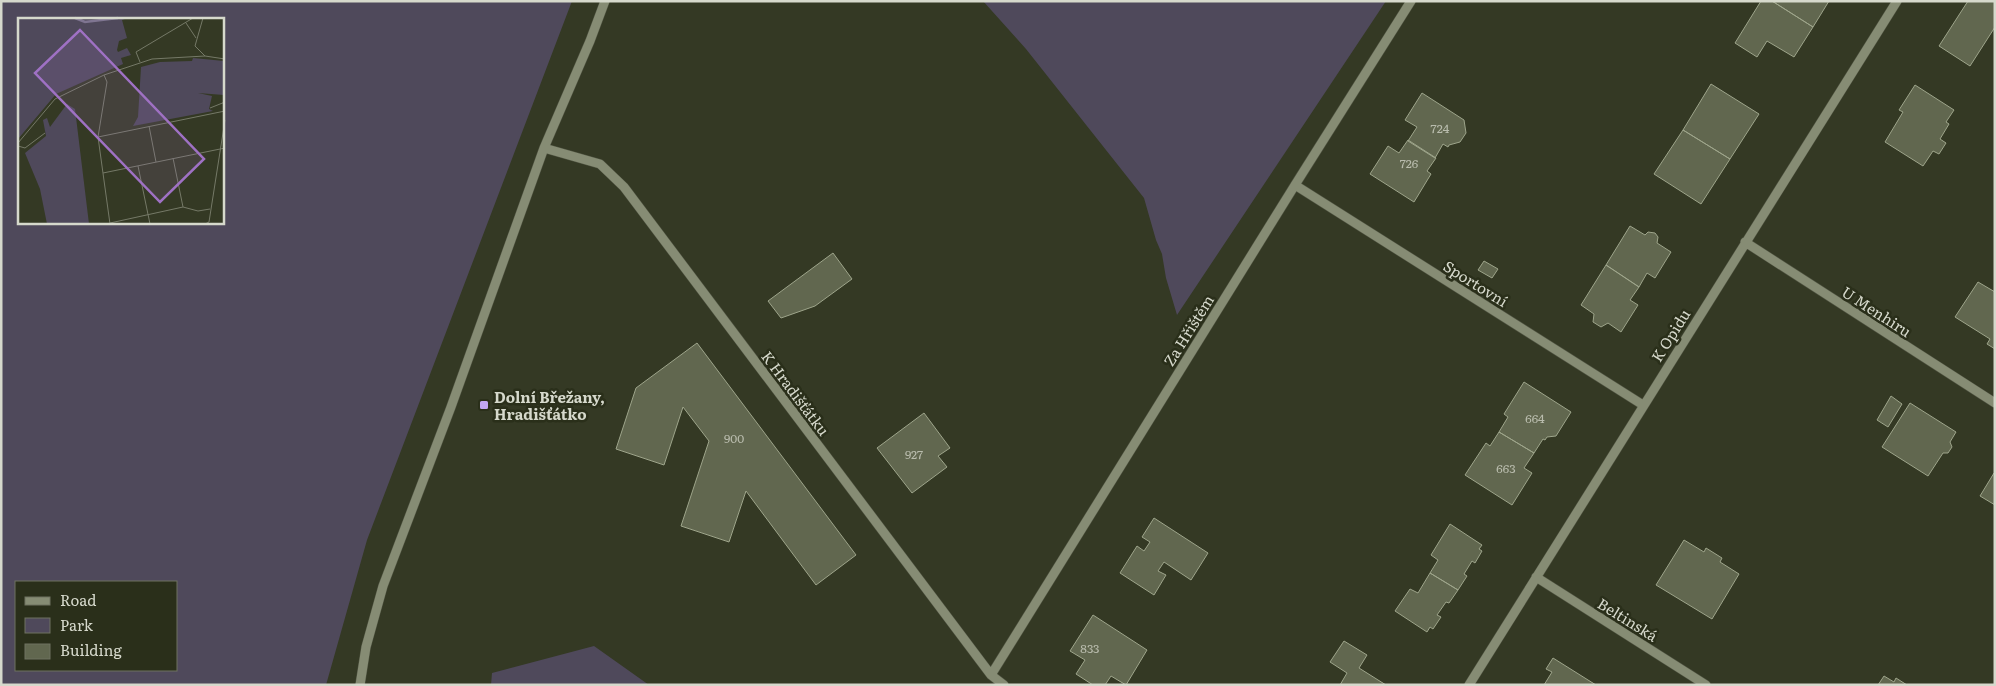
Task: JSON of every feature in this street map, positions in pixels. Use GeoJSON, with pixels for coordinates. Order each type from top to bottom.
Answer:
{"type":"FeatureCollection","features":[{"type":"Feature","properties":{"kind":"street"},"geometry":{"type":"LineString","coordinates":[[360,685],[366,647],[383,586],[451,407],[544,148],[605,1]]}},
{"type":"Feature","properties":{"kind":"street","name":"Za Hřištěm"},"geometry":{"type":"LineString","coordinates":[[991,675],[1411,1]]}},
{"type":"Feature","properties":{"kind":"street","name":"K Opidu"},"geometry":{"type":"LineString","coordinates":[[1469,685],[1897,1]]}},
{"type":"Feature","properties":{"kind":"street","name":"K Hradišťátku"},"geometry":{"type":"LineString","coordinates":[[544,148],[600,164],[624,187],[991,675],[1004,685]]}},
{"type":"Feature","properties":{"kind":"street","name":"Sportovní"},"geometry":{"type":"LineString","coordinates":[[1295,185],[1643,405]]}},
{"type":"Feature","properties":{"kind":"street","name":"U Menhiru"},"geometry":{"type":"LineString","coordinates":[[1745,242],[1995,403]]}},
{"type":"Feature","properties":{"kind":"street","name":"Beltinská"},"geometry":{"type":"LineString","coordinates":[[1536,577],[1706,685]]}},
{"type":"Feature","properties":{"kind":"green space"},"geometry":{"type":"Polygon","coordinates":[[[1,1],[572,1],[367,540],[326,685],[1,685],[1,1]]]}},
{"type":"Feature","properties":{"kind":"green space"},"geometry":{"type":"Polygon","coordinates":[[[983,1],[1386,1],[1177,315],[1166,278],[1162,254],[1144,198],[1026,49],[983,1]]]}},
{"type":"Feature","properties":{"kind":"green space"},"geometry":{"type":"Polygon","coordinates":[[[594,646],[649,685],[491,685],[492,673],[594,646]]]}},
{"type":"Feature","properties":{"kind":"building"},"geometry":{"type":"Polygon","coordinates":[[[1761,1],[1772,1],[1813,27],[1794,57],[1767,41],[1757,57],[1735,43],[1761,1]]]}},
{"type":"Feature","properties":{"kind":"building"},"geometry":{"type":"Polygon","coordinates":[[[1772,1],[1829,1],[1813,27],[1772,1]]]}},
{"type":"Feature","properties":{"kind":"building"},"geometry":{"type":"Polygon","coordinates":[[[1968,1],[1995,1],[1995,27],[1970,66],[1939,46],[1968,1]]]}},
{"type":"Feature","properties":{"kind":"building"},"geometry":{"type":"Polygon","coordinates":[[[1711,84],[1759,114],[1730,159],[1683,130],[1711,84]]]}},
{"type":"Feature","properties":{"kind":"building"},"geometry":{"type":"Polygon","coordinates":[[[1915,85],[1954,110],[1946,122],[1949,124],[1940,139],[1946,143],[1939,154],[1933,151],[1923,166],[1885,142],[1903,112],[1899,110],[1915,85]]]}},
{"type":"Feature","properties":{"kind":"building"},"geometry":{"type":"Polygon","coordinates":[[[1422,93],[1464,120],[1466,133],[1460,142],[1448,147],[1443,144],[1435,158],[1408,141],[1417,127],[1405,120],[1422,93]]]}},
{"type":"Feature","properties":{"kind":"building"},"geometry":{"type":"Polygon","coordinates":[[[1683,130],[1730,159],[1701,204],[1654,174],[1683,130]]]}},
{"type":"Feature","properties":{"kind":"building"},"geometry":{"type":"Polygon","coordinates":[[[1408,140],[1436,158],[1427,171],[1431,174],[1414,202],[1370,174],[1388,146],[1399,153],[1408,140]]]}},
{"type":"Feature","properties":{"kind":"building"},"geometry":{"type":"Polygon","coordinates":[[[1630,226],[1645,235],[1648,232],[1655,233],[1658,237],[1657,243],[1671,252],[1655,278],[1647,273],[1639,287],[1606,265],[1630,226]]]}},
{"type":"Feature","properties":{"kind":"building"},"geometry":{"type":"Polygon","coordinates":[[[833,253],[852,279],[815,306],[781,318],[768,301],[833,253]]]}},
{"type":"Feature","properties":{"kind":"building"},"geometry":{"type":"Polygon","coordinates":[[[1484,261],[1498,269],[1492,278],[1478,270],[1484,261]]]}},
{"type":"Feature","properties":{"kind":"building"},"geometry":{"type":"Polygon","coordinates":[[[1606,265],[1639,287],[1630,300],[1638,305],[1621,332],[1608,323],[1601,327],[1593,322],[1594,314],[1581,305],[1606,265]]]}},
{"type":"Feature","properties":{"kind":"building"},"geometry":{"type":"Polygon","coordinates":[[[1978,282],[1995,292],[1995,349],[1987,344],[1990,339],[1955,317],[1978,282]]]}},
{"type":"Feature","properties":{"kind":"building"},"geometry":{"type":"Polygon","coordinates":[[[697,343],[856,555],[816,585],[746,491],[729,542],[681,526],[709,441],[683,407],[664,465],[616,449],[636,388],[697,343]]]}},
{"type":"Feature","properties":{"kind":"building"},"geometry":{"type":"Polygon","coordinates":[[[1524,382],[1571,412],[1556,436],[1543,439],[1534,453],[1499,432],[1508,417],[1504,414],[1524,382]]]}},
{"type":"Feature","properties":{"kind":"building"},"geometry":{"type":"Polygon","coordinates":[[[1891,396],[1902,404],[1888,427],[1877,420],[1891,396]]]}},
{"type":"Feature","properties":{"kind":"building"},"geometry":{"type":"Polygon","coordinates":[[[1910,403],[1956,432],[1950,442],[1952,447],[1948,453],[1943,453],[1928,476],[1882,447],[1910,403]]]}},
{"type":"Feature","properties":{"kind":"building"},"geometry":{"type":"Polygon","coordinates":[[[924,413],[950,448],[938,456],[947,467],[912,493],[877,448],[924,413]]]}},
{"type":"Feature","properties":{"kind":"building"},"geometry":{"type":"Polygon","coordinates":[[[1499,432],[1534,453],[1524,468],[1532,473],[1512,505],[1465,475],[1486,443],[1490,446],[1499,432]]]}},
{"type":"Feature","properties":{"kind":"building"},"geometry":{"type":"Polygon","coordinates":[[[1995,473],[1995,505],[1980,496],[1995,473]]]}},
{"type":"Feature","properties":{"kind":"building"},"geometry":{"type":"Polygon","coordinates":[[[1154,518],[1208,553],[1191,580],[1164,562],[1158,571],[1166,575],[1154,595],[1120,573],[1137,546],[1144,551],[1150,542],[1142,537],[1154,518]]]}},
{"type":"Feature","properties":{"kind":"building"},"geometry":{"type":"Polygon","coordinates":[[[1450,524],[1482,545],[1479,549],[1482,551],[1475,563],[1472,561],[1464,574],[1467,576],[1458,590],[1430,573],[1438,560],[1431,555],[1450,524]]]}},
{"type":"Feature","properties":{"kind":"building"},"geometry":{"type":"Polygon","coordinates":[[[1684,540],[1704,552],[1706,548],[1722,558],[1720,562],[1739,574],[1712,619],[1656,585],[1684,540]]]}},
{"type":"Feature","properties":{"kind":"building"},"geometry":{"type":"Polygon","coordinates":[[[1430,573],[1458,590],[1437,615],[1441,617],[1433,629],[1430,627],[1427,632],[1395,611],[1410,589],[1418,593],[1430,573]]]}},
{"type":"Feature","properties":{"kind":"building"},"geometry":{"type":"Polygon","coordinates":[[[1093,615],[1147,650],[1126,685],[1111,676],[1105,685],[1093,685],[1076,674],[1085,660],[1070,651],[1093,615]]]}},
{"type":"Feature","properties":{"kind":"building"},"geometry":{"type":"Polygon","coordinates":[[[1344,641],[1367,655],[1359,668],[1386,685],[1340,685],[1347,673],[1330,662],[1344,641]]]}},
{"type":"Feature","properties":{"kind":"building"},"geometry":{"type":"Polygon","coordinates":[[[1553,658],[1596,685],[1544,685],[1552,672],[1546,669],[1553,658]]]}},
{"type":"Feature","properties":{"kind":"building"},"geometry":{"type":"Polygon","coordinates":[[[1884,676],[1894,682],[1896,678],[1907,685],[1878,685],[1884,676]]]}},
{"type":"Feature","properties":{"kind":"place","name":"Dolní Břežany, Hradišťátko"},"geometry":{"type":"Point","coordinates":[484,405]}}]}
